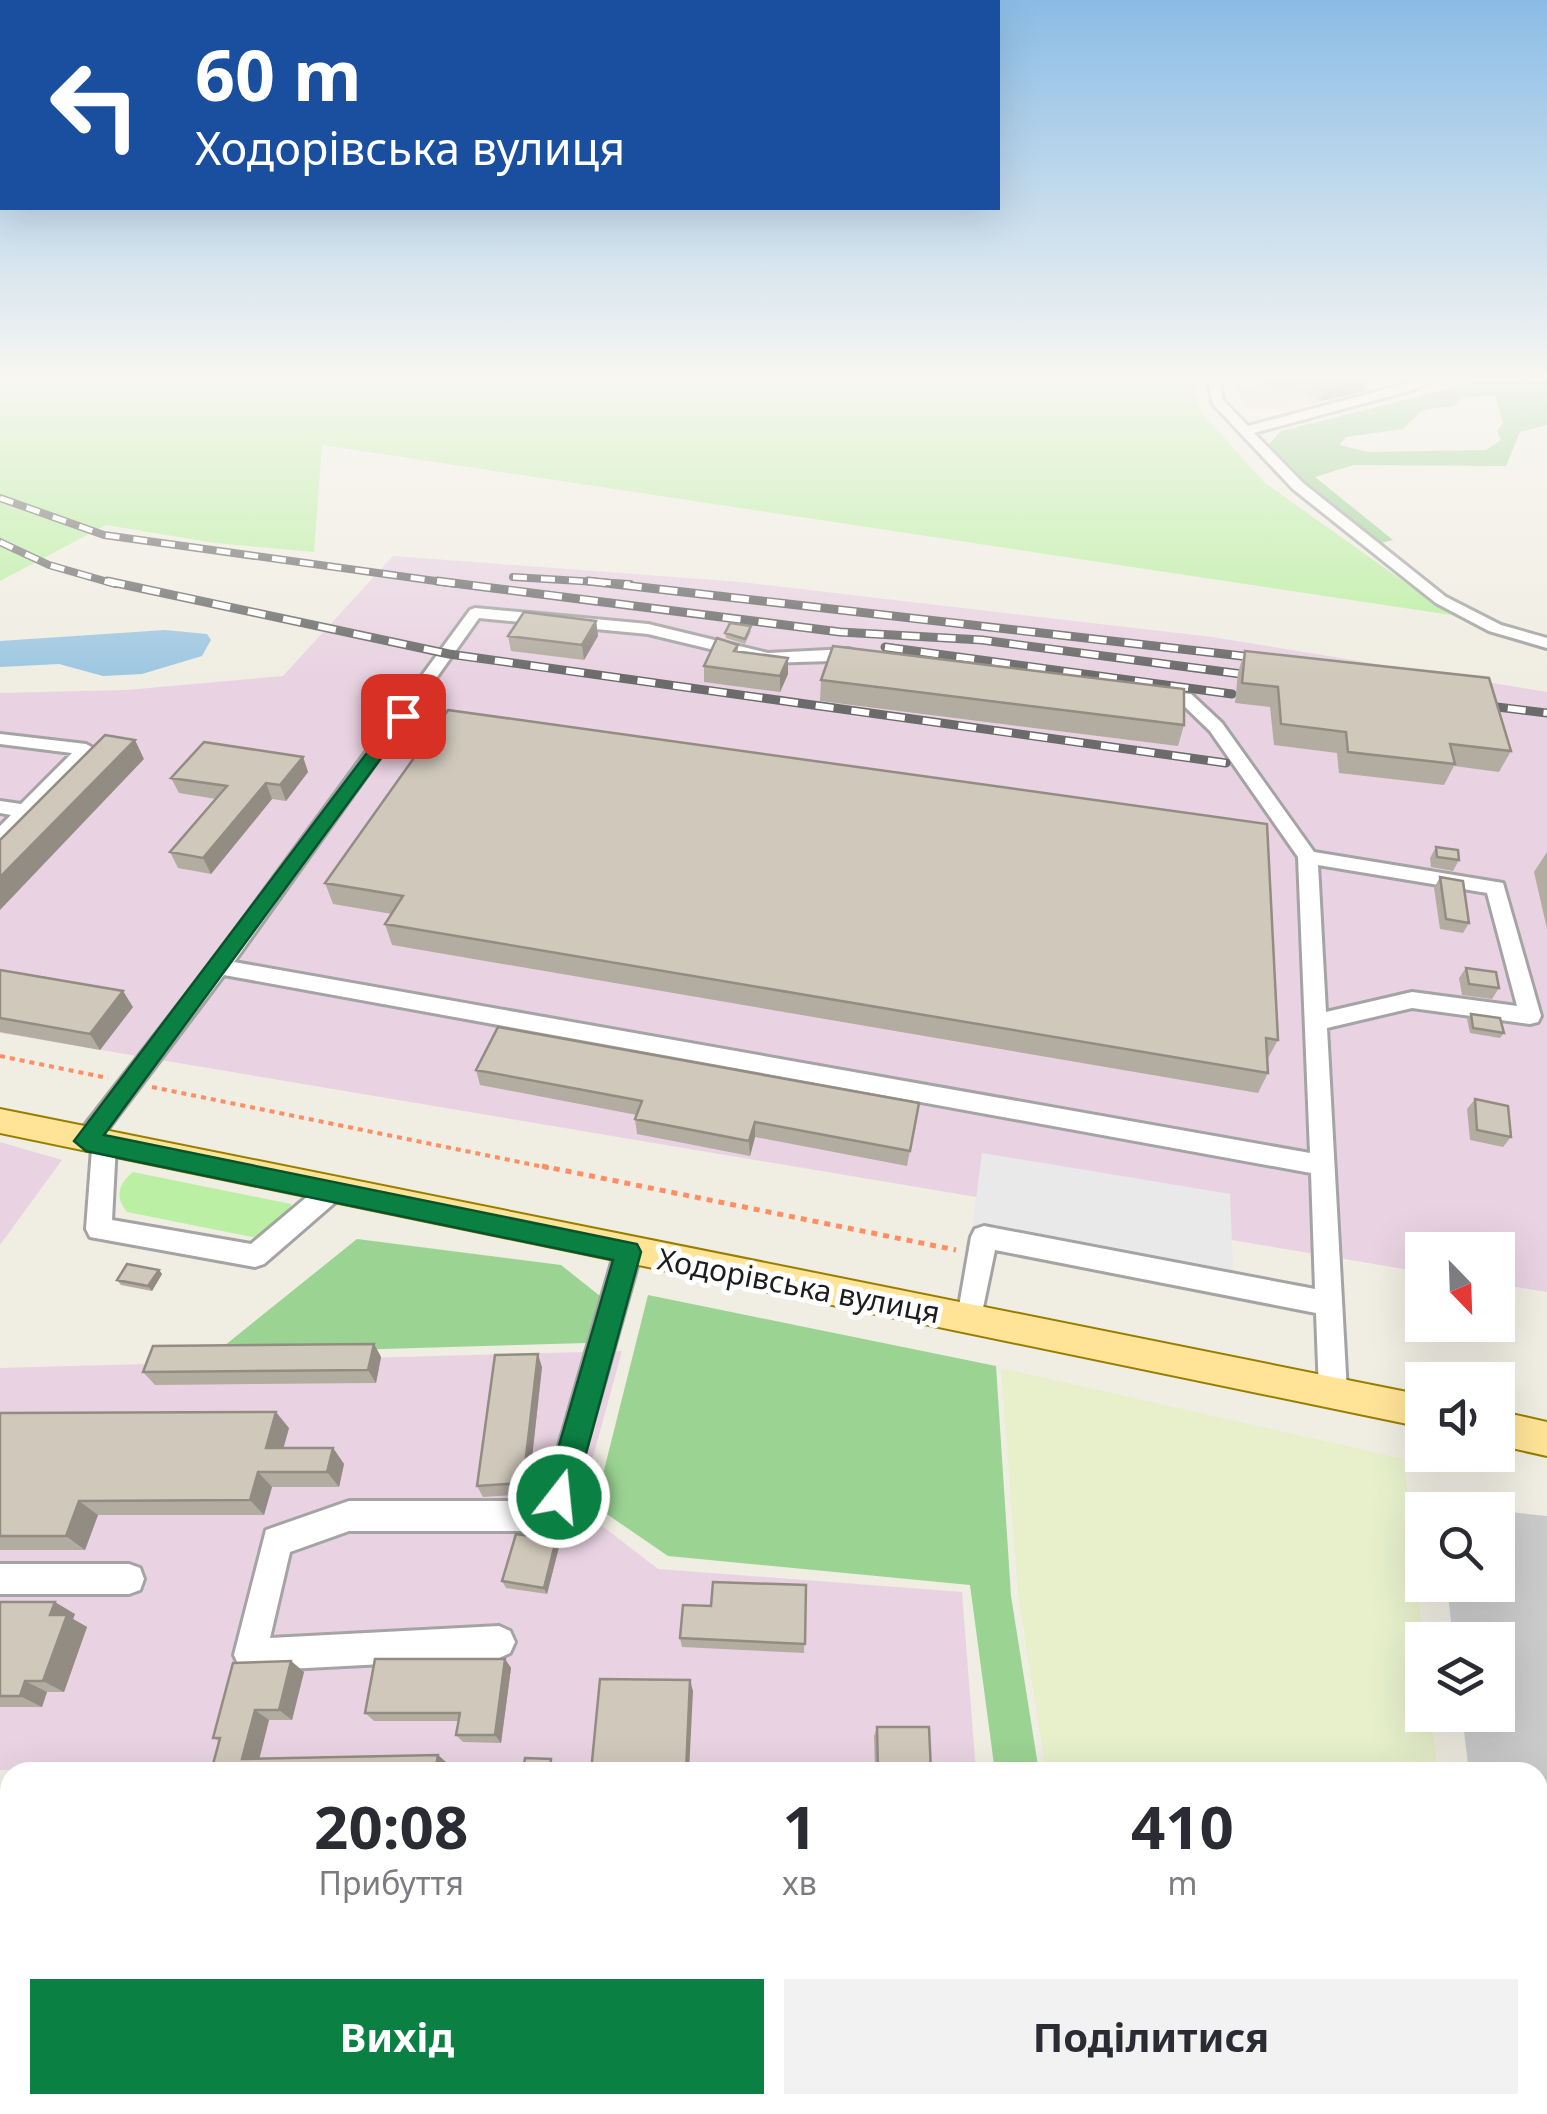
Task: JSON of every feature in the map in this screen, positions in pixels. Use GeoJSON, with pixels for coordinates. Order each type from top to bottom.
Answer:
{"type":"FeatureCollection","features":[{"type":"Feature","properties":{"kind":"main road","name":"Ходорівська вулиця"},"geometry":{"type":"LineString","coordinates":[[0,1122],[1405,1407]]}},
{"type":"Feature","properties":{"kind":"main road"},"geometry":{"type":"LineString","coordinates":[[1515,1432],[1547,1439]]}},
{"type":"Feature","properties":{"kind":"street"},"geometry":{"type":"LineString","coordinates":[[1292,480],[1441,600],[1495,628],[1547,643]]}},
{"type":"Feature","properties":{"kind":"street"},"geometry":{"type":"LineString","coordinates":[[330,1192],[255,1256],[99,1229],[95,1142],[131,1082],[219,968],[475,613],[567,620],[683,636],[756,657],[785,659],[835,651],[874,656]]}},
{"type":"Feature","properties":{"kind":"street"},"geometry":{"type":"LineString","coordinates":[[1126,690],[1185,698],[1216,726],[1308,857],[1333,1392]]}},
{"type":"Feature","properties":{"kind":"street"},"geometry":{"type":"LineString","coordinates":[[0,739],[86,749],[0,837]]}},
{"type":"Feature","properties":{"kind":"street"},"geometry":{"type":"LineString","coordinates":[[0,806],[26,811]]}},
{"type":"Feature","properties":{"kind":"street"},"geometry":{"type":"LineString","coordinates":[[1308,857],[1496,888],[1530,1016],[1412,1000],[1316,1022]]}},
{"type":"Feature","properties":{"kind":"street"},"geometry":{"type":"LineString","coordinates":[[219,968],[1323,1164]]}},
{"type":"Feature","properties":{"kind":"street"},"geometry":{"type":"LineString","coordinates":[[970,1318],[984,1237],[1329,1304]]}},
{"type":"Feature","properties":{"kind":"street"},"geometry":{"type":"LineString","coordinates":[[499,1642],[250,1655],[277,1541],[349,1516],[527,1516],[559,1497],[628,1252]]}},
{"type":"Feature","properties":{"kind":"street"},"geometry":{"type":"LineString","coordinates":[[0,1579],[129,1579]]}},
{"type":"Feature","properties":{"kind":"path"},"geometry":{"type":"LineString","coordinates":[[0,1056],[981,1256]]}},
{"type":"Feature","properties":{"kind":"shaded area"},"geometry":{"type":"Polygon","coordinates":[[[393,556],[740,582],[1212,637],[1547,692],[1547,1292],[1515,1287],[1515,1232],[1405,1232],[1405,1269],[0,1033],[0,693],[126,690],[283,676],[393,556]]]}},
{"type":"Feature","properties":{"kind":"shaded area"},"geometry":{"type":"Polygon","coordinates":[[[0,1142],[62,1160],[0,1245],[0,1142]]]}},
{"type":"Feature","properties":{"kind":"shaded area"},"geometry":{"type":"Polygon","coordinates":[[[982,1153],[1230,1194],[1234,1293],[970,1245],[982,1153]]]}},
{"type":"Feature","properties":{"kind":"shaded area"},"geometry":{"type":"Polygon","coordinates":[[[622,1351],[579,1508],[658,1569],[962,1592],[975,1762],[0,1762],[0,1368],[622,1351]]]}},
{"type":"Feature","properties":{"kind":"shaded area"},"geometry":{"type":"Polygon","coordinates":[[[1515,1513],[1547,1516],[1547,1762],[1468,1762],[1464,1732],[1515,1732],[1515,1622],[1451,1622],[1449,1602],[1515,1602],[1515,1513]]]}},
{"type":"Feature","properties":{"kind":"green space"},"geometry":{"type":"Polygon","coordinates":[[[0,480],[319,480],[314,552],[215,543],[106,525],[0,581],[0,480]]]}},
{"type":"Feature","properties":{"kind":"green space"},"geometry":{"type":"Polygon","coordinates":[[[552,480],[1262,480],[1451,615],[552,480]]]}},
{"type":"Feature","properties":{"kind":"green space"},"geometry":{"type":"Polygon","coordinates":[[[1318,480],[1393,540],[1377,544],[1301,481],[1318,480]]]}},
{"type":"Feature","properties":{"kind":"green space"},"geometry":{"type":"Polygon","coordinates":[[[133,1172],[291,1204],[291,1214],[279,1228],[257,1238],[127,1212],[120,1201],[120,1190],[133,1172]]]}},
{"type":"Feature","properties":{"kind":"green space"},"geometry":{"type":"Polygon","coordinates":[[[357,1239],[561,1265],[600,1296],[586,1343],[214,1354],[357,1239]]]}},
{"type":"Feature","properties":{"kind":"green space"},"geometry":{"type":"Polygon","coordinates":[[[648,1295],[996,1366],[1011,1596],[1037,1762],[994,1762],[970,1585],[668,1556],[595,1506],[648,1295]]]}},
{"type":"Feature","properties":{"kind":"green space"},"geometry":{"type":"Polygon","coordinates":[[[1001,1368],[1404,1459],[1407,1492],[1405,1602],[1419,1602],[1421,1622],[1405,1622],[1405,1732],[1433,1732],[1436,1762],[1044,1762],[1018,1594],[1001,1368]]]}},
{"type":"Feature","properties":{"kind":"water"},"geometry":{"type":"Polygon","coordinates":[[[165,630],[207,634],[211,640],[202,656],[142,674],[103,676],[59,664],[0,667],[0,641],[165,630]]]}},
{"type":"Feature","properties":{"kind":"building"},"geometry":{"type":"Polygon","coordinates":[[[524,612],[596,621],[582,645],[508,636],[524,612]]]}},
{"type":"Feature","properties":{"kind":"building"},"geometry":{"type":"Polygon","coordinates":[[[730,623],[751,626],[745,639],[725,633],[730,623]]]}},
{"type":"Feature","properties":{"kind":"building"},"geometry":{"type":"Polygon","coordinates":[[[717,638],[738,645],[734,651],[788,658],[780,676],[704,666],[717,638]]]}},
{"type":"Feature","properties":{"kind":"building"},"geometry":{"type":"Polygon","coordinates":[[[833,646],[1184,689],[1184,725],[821,680],[833,646]]]}},
{"type":"Feature","properties":{"kind":"building"},"geometry":{"type":"Polygon","coordinates":[[[1245,651],[1489,678],[1511,751],[1450,744],[1455,764],[1348,752],[1346,732],[1281,724],[1278,687],[1242,683],[1245,651]]]}},
{"type":"Feature","properties":{"kind":"building"},"geometry":{"type":"Polygon","coordinates":[[[448,710],[1267,824],[1278,1040],[1266,1038],[1268,1073],[385,924],[403,896],[325,883],[448,710]]]}},
{"type":"Feature","properties":{"kind":"building"},"geometry":{"type":"Polygon","coordinates":[[[105,735],[135,740],[0,877],[0,840],[105,735]]]}},
{"type":"Feature","properties":{"kind":"building"},"geometry":{"type":"Polygon","coordinates":[[[204,742],[303,757],[280,785],[266,783],[203,858],[170,852],[227,786],[171,778],[204,742]]]}},
{"type":"Feature","properties":{"kind":"building"},"geometry":{"type":"Polygon","coordinates":[[[1436,847],[1458,850],[1459,860],[1437,857],[1436,847]]]}},
{"type":"Feature","properties":{"kind":"building"},"geometry":{"type":"Polygon","coordinates":[[[1440,877],[1463,881],[1469,923],[1446,919],[1440,877]]]}},
{"type":"Feature","properties":{"kind":"building"},"geometry":{"type":"Polygon","coordinates":[[[1466,968],[1496,972],[1499,988],[1469,984],[1466,968]]]}},
{"type":"Feature","properties":{"kind":"building"},"geometry":{"type":"Polygon","coordinates":[[[0,970],[123,991],[90,1034],[0,1018],[0,970]]]}},
{"type":"Feature","properties":{"kind":"building"},"geometry":{"type":"Polygon","coordinates":[[[1471,1014],[1500,1018],[1504,1033],[1473,1028],[1471,1014]]]}},
{"type":"Feature","properties":{"kind":"building"},"geometry":{"type":"Polygon","coordinates":[[[498,1027],[919,1103],[910,1151],[755,1122],[749,1141],[635,1119],[642,1101],[476,1070],[498,1027]]]}},
{"type":"Feature","properties":{"kind":"building"},"geometry":{"type":"Polygon","coordinates":[[[1475,1099],[1508,1106],[1511,1137],[1477,1130],[1475,1099]]]}},
{"type":"Feature","properties":{"kind":"building"},"geometry":{"type":"Polygon","coordinates":[[[127,1264],[159,1270],[148,1286],[117,1280],[127,1264]]]}},
{"type":"Feature","properties":{"kind":"building"},"geometry":{"type":"Polygon","coordinates":[[[374,1344],[368,1370],[143,1372],[153,1346],[374,1344]]]}},
{"type":"Feature","properties":{"kind":"building"},"geometry":{"type":"Polygon","coordinates":[[[538,1354],[523,1483],[477,1486],[495,1355],[538,1354]]]}},
{"type":"Feature","properties":{"kind":"building"},"geometry":{"type":"Polygon","coordinates":[[[276,1412],[266,1448],[333,1448],[327,1472],[258,1472],[250,1500],[79,1501],[66,1536],[0,1536],[0,1413],[276,1412]]]}},
{"type":"Feature","properties":{"kind":"building"},"geometry":{"type":"Polygon","coordinates":[[[516,1534],[556,1540],[544,1588],[502,1581],[516,1534]]]}},
{"type":"Feature","properties":{"kind":"building"},"geometry":{"type":"Polygon","coordinates":[[[713,1582],[806,1585],[805,1644],[680,1638],[683,1605],[711,1606],[713,1582]]]}},
{"type":"Feature","properties":{"kind":"building"},"geometry":{"type":"Polygon","coordinates":[[[0,1602],[55,1602],[50,1615],[67,1615],[43,1681],[25,1681],[20,1696],[0,1696],[0,1602]]]}},
{"type":"Feature","properties":{"kind":"building"},"geometry":{"type":"Polygon","coordinates":[[[375,1659],[505,1659],[495,1735],[456,1735],[460,1713],[365,1713],[375,1659]]]}},
{"type":"Feature","properties":{"kind":"building"},"geometry":{"type":"Polygon","coordinates":[[[291,1661],[279,1710],[255,1710],[242,1759],[438,1755],[437,1762],[214,1762],[220,1738],[213,1738],[233,1663],[291,1661]]]}},
{"type":"Feature","properties":{"kind":"building"},"geometry":{"type":"Polygon","coordinates":[[[600,1679],[690,1680],[686,1762],[592,1762],[600,1679]]]}},
{"type":"Feature","properties":{"kind":"building"},"geometry":{"type":"Polygon","coordinates":[[[877,1727],[929,1727],[931,1762],[878,1762],[877,1727]]]}},
{"type":"Feature","properties":{"kind":"building"},"geometry":{"type":"Polygon","coordinates":[[[525,1758],[551,1759],[551,1762],[524,1762],[525,1758]]]}},
{"type":"Feature","properties":{"kind":"railway"},"geometry":{"type":"LineString","coordinates":[[0,498],[104,535],[457,584]]}},
{"type":"Feature","properties":{"kind":"railway"},"geometry":{"type":"LineString","coordinates":[[0,542],[49,565],[115,584]]}},
{"type":"Feature","properties":{"kind":"railway"},"geometry":{"type":"LineString","coordinates":[[513,577],[597,582]]}},
{"type":"Feature","properties":{"kind":"railway"},"geometry":{"type":"LineString","coordinates":[[107,581],[449,654],[1226,763]]}},
{"type":"Feature","properties":{"kind":"railway"},"geometry":{"type":"LineString","coordinates":[[437,581],[840,632],[982,640],[1264,677]]}},
{"type":"Feature","properties":{"kind":"railway"},"geometry":{"type":"LineString","coordinates":[[588,581],[597,582]]}},
{"type":"Feature","properties":{"kind":"railway"},"geometry":{"type":"LineString","coordinates":[[597,582],[630,584]]}},
{"type":"Feature","properties":{"kind":"railway"},"geometry":{"type":"LineString","coordinates":[[597,582],[1268,659]]}},
{"type":"Feature","properties":{"kind":"railway"},"geometry":{"type":"LineString","coordinates":[[885,647],[1232,694]]}},
{"type":"Feature","properties":{"kind":"railway"},"geometry":{"type":"LineString","coordinates":[[1472,704],[1547,713]]}},
{"type":"Feature","properties":{"kind":"route"},"geometry":{"type":"LineString","coordinates":[[403,716],[192,1004],[86,1141],[628,1252],[559,1497]]}}]}
